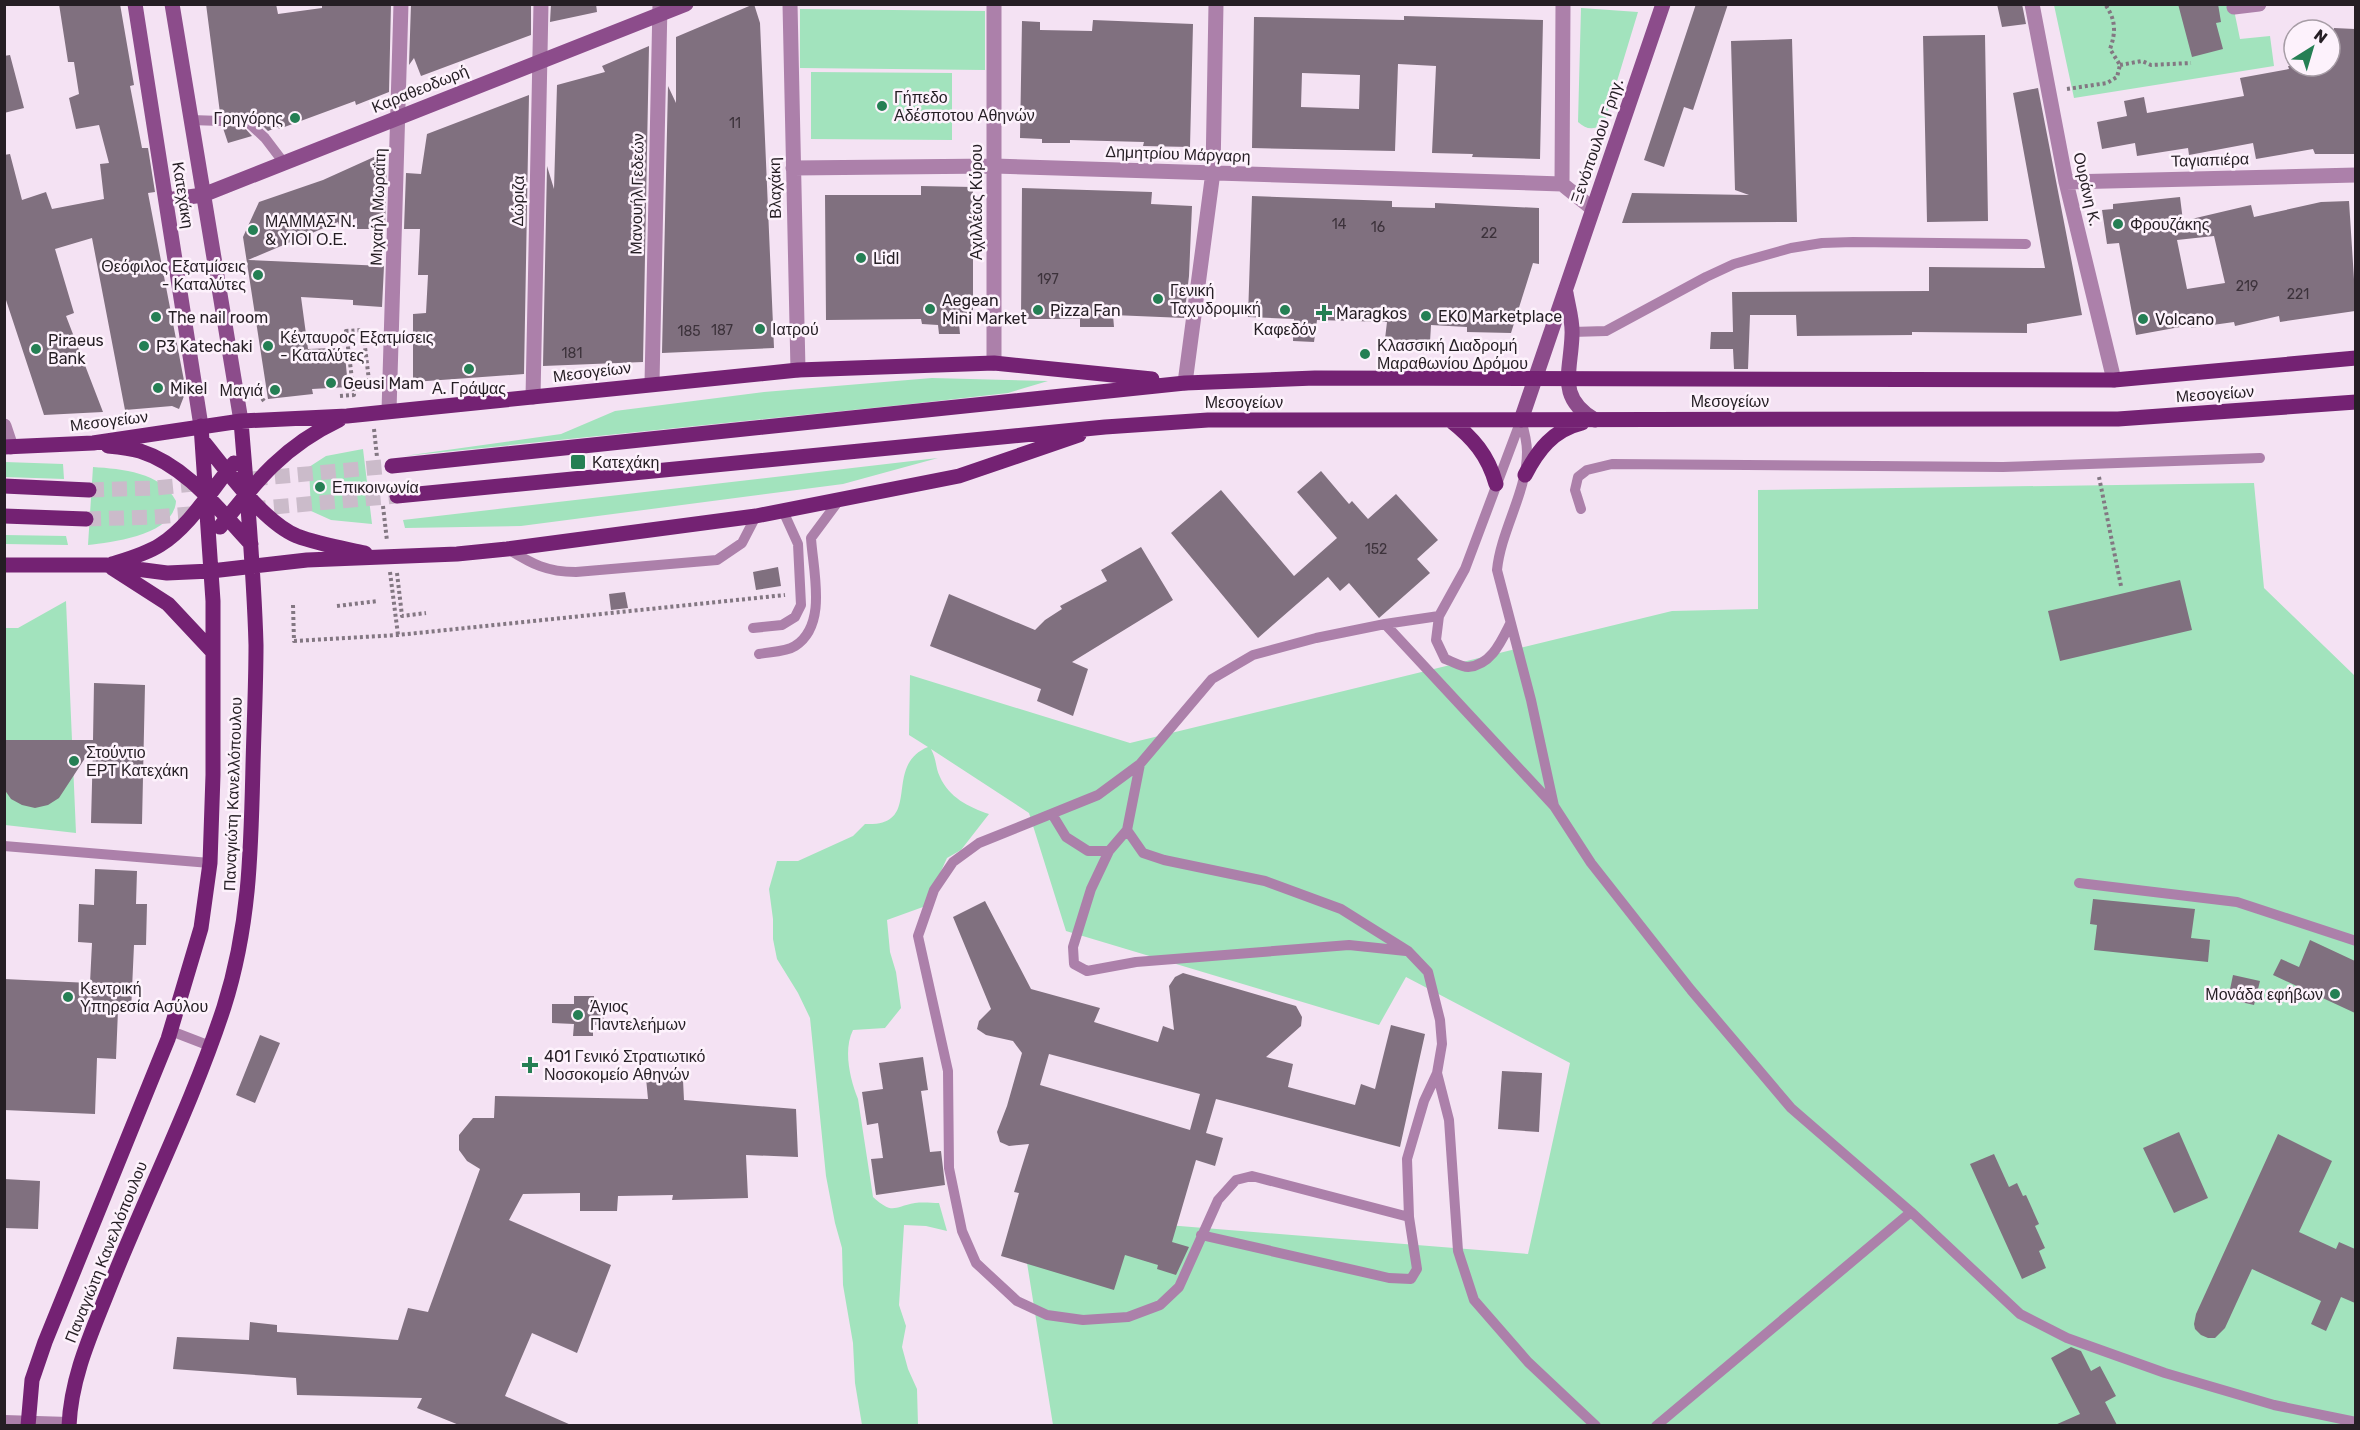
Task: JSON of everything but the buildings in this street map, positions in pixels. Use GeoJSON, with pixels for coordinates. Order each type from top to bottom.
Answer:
{"type":"FeatureCollection","features":[{"type":"Feature","properties":{"kind":"main road","name":"Μεσογείων"},"geometry":{"type":"LineString","coordinates":[[393,466],[1185,383],[1315,378],[2114,380],[2355,358]]}},
{"type":"Feature","properties":{"kind":"main road","name":"Μεσογείων"},"geometry":{"type":"LineString","coordinates":[[8,447],[93,444],[201,433],[241,421],[347,416],[652,383],[798,370],[994,363],[1185,383]]}},
{"type":"Feature","properties":{"kind":"main road","name":"Μεσογείων"},"geometry":{"type":"LineString","coordinates":[[389,496],[1105,427],[1208,420],[2118,419],[2355,402]]}},
{"type":"Feature","properties":{"kind":"main road"},"geometry":{"type":"LineString","coordinates":[[210,540],[264,472],[286,452],[309,435],[347,416]]}},
{"type":"Feature","properties":{"kind":"main road"},"geometry":{"type":"LineString","coordinates":[[1450,420],[1470,435],[1485,455],[1496,484]]}},
{"type":"Feature","properties":{"kind":"main road"},"geometry":{"type":"LineString","coordinates":[[1525,475],[1537,451],[1553,435],[1574,425],[1595,420]]}},
{"type":"Feature","properties":{"kind":"main road","name":"Παναγιώτη Κανελλόπουλου"},"geometry":{"type":"LineString","coordinates":[[69,1424],[73,1388],[81,1360],[136,1220],[210,1046],[236,966],[251,867],[256,648],[253,567],[241,421]]}},
{"type":"Feature","properties":{"kind":"main road","name":"Μεσογείων"},"geometry":{"type":"LineString","coordinates":[[4,565],[106,565],[167,573],[211,571],[307,560],[507,549],[756,516],[959,476],[1105,427]]}},
{"type":"Feature","properties":{"kind":"main road","name":"Παναγιώτη Κανελλόπουλου"},"geometry":{"type":"LineString","coordinates":[[28,1423],[32,1380],[45,1342],[171,1031],[201,928],[210,863],[213,775],[210,540],[201,433]]}},
{"type":"Feature","properties":{"kind":"main road"},"geometry":{"type":"LineString","coordinates":[[201,433],[247,494],[275,521],[295,535],[389,556]]}},
{"type":"Feature","properties":{"kind":"main road"},"geometry":{"type":"LineString","coordinates":[[93,444],[129,448],[155,457],[187,478],[251,544]]}},
{"type":"Feature","properties":{"kind":"main road"},"geometry":{"type":"LineString","coordinates":[[106,565],[159,546],[180,529],[243,453]]}},
{"type":"Feature","properties":{"kind":"main road"},"geometry":{"type":"LineString","coordinates":[[4,486],[89,490]]}},
{"type":"Feature","properties":{"kind":"main road"},"geometry":{"type":"LineString","coordinates":[[4,516],[86,519]]}},
{"type":"Feature","properties":{"kind":"main road"},"geometry":{"type":"LineString","coordinates":[[106,565],[168,604],[212,651]]}},
{"type":"Feature","properties":{"kind":"street","name":"Κατεχάκη"},"geometry":{"type":"LineString","coordinates":[[135,4],[201,433]]}},
{"type":"Feature","properties":{"kind":"street","name":"Κατεχάκη"},"geometry":{"type":"LineString","coordinates":[[172,4],[241,421]]}},
{"type":"Feature","properties":{"kind":"street","name":"Μιχαήλ Μωραΐτη"},"geometry":{"type":"LineString","coordinates":[[389,411],[401,4]]}},
{"type":"Feature","properties":{"kind":"street","name":"Δώριζα"},"geometry":{"type":"LineString","coordinates":[[533,397],[542,4]]}},
{"type":"Feature","properties":{"kind":"street","name":"Καραθεοδωρή"},"geometry":{"type":"LineString","coordinates":[[166,200],[203,195],[539,62],[659,9],[686,4]]}},
{"type":"Feature","properties":{"kind":"street","name":"Βλαχάκη"},"geometry":{"type":"LineString","coordinates":[[789,4],[798,370]]}},
{"type":"Feature","properties":{"kind":"street","name":"Αχιλλέως Κύρου"},"geometry":{"type":"LineString","coordinates":[[994,4],[994,363]]}},
{"type":"Feature","properties":{"kind":"street"},"geometry":{"type":"LineString","coordinates":[[1185,383],[1213,172],[1216,4]]}},
{"type":"Feature","properties":{"kind":"street"},"geometry":{"type":"LineString","coordinates":[[1563,4],[1562,184],[1593,209]]}},
{"type":"Feature","properties":{"kind":"street","name":"Ξενόπουλου Γρηγ."},"geometry":{"type":"LineString","coordinates":[[1521,420],[1663,4]]}},
{"type":"Feature","properties":{"kind":"street","name":"Ουράνη Κ."},"geometry":{"type":"LineString","coordinates":[[2032,4],[2066,182],[2114,380]]}},
{"type":"Feature","properties":{"kind":"street"},"geometry":{"type":"LineString","coordinates":[[2234,7],[2259,4]]}},
{"type":"Feature","properties":{"kind":"street","name":"Μανουήλ Γεδεών"},"geometry":{"type":"LineString","coordinates":[[652,383],[659,9]]}},
{"type":"Feature","properties":{"kind":"street","name":"Δημητρίου Μάργαρη"},"geometry":{"type":"LineString","coordinates":[[793,168],[994,166],[1562,184]]}},
{"type":"Feature","properties":{"kind":"street","name":"Ταγιαπιέρα"},"geometry":{"type":"LineString","coordinates":[[2066,182],[2355,174]]}},
{"type":"Feature","properties":{"kind":"street","name":"Ξενόπουλου Γρηγ."},"geometry":{"type":"LineString","coordinates":[[1566,290],[1572,332],[1567,380],[1571,397],[1581,412],[1595,420]]}},
{"type":"Feature","properties":{"kind":"street"},"geometry":{"type":"LineString","coordinates":[[4,426],[8,447]]}},
{"type":"Feature","properties":{"kind":"lane"},"geometry":{"type":"LineString","coordinates":[[191,120],[221,121]]}},
{"type":"Feature","properties":{"kind":"lane"},"geometry":{"type":"LineString","coordinates":[[250,124],[265,138],[284,163]]}},
{"type":"Feature","properties":{"kind":"lane"},"geometry":{"type":"LineString","coordinates":[[1572,332],[1606,331],[1706,276],[1734,264],[1791,248],[1853,242],[2026,244]]}},
{"type":"Feature","properties":{"kind":"lane"},"geometry":{"type":"LineString","coordinates":[[1521,420],[1527,452],[1525,475],[1499,549],[1497,570],[1531,700],[1554,806]]}},
{"type":"Feature","properties":{"kind":"lane"},"geometry":{"type":"LineString","coordinates":[[1510,624],[1499,645],[1484,662],[1466,667],[1445,658],[1436,640],[1439,616],[1466,569],[1521,420]]}},
{"type":"Feature","properties":{"kind":"lane"},"geometry":{"type":"LineString","coordinates":[[1581,509],[1575,490],[1578,477],[1587,470],[1612,464],[1992,467],[2260,458]]}},
{"type":"Feature","properties":{"kind":"lane"},"geometry":{"type":"LineString","coordinates":[[759,654],[794,647],[810,630],[817,614],[811,538],[840,500]]}},
{"type":"Feature","properties":{"kind":"lane"},"geometry":{"type":"LineString","coordinates":[[753,628],[782,625],[795,617],[801,605],[798,544],[783,511]]}},
{"type":"Feature","properties":{"kind":"lane"},"geometry":{"type":"LineString","coordinates":[[507,549],[532,564],[555,572],[717,560],[742,543],[756,516]]}},
{"type":"Feature","properties":{"kind":"lane"},"geometry":{"type":"LineString","coordinates":[[1409,1216],[1252,1176],[1236,1180],[1218,1200],[1179,1287],[1160,1305],[1128,1317],[1083,1320],[1047,1315],[1017,1301],[976,1263],[962,1231],[949,1168],[948,1071],[918,936],[934,890],[953,862],[980,843],[1098,795],[1140,764],[1178,716],[1212,679],[1253,655],[1316,638],[1439,616]]}},
{"type":"Feature","properties":{"kind":"lane"},"geometry":{"type":"LineString","coordinates":[[1385,624],[1554,806],[1591,863],[1691,990],[1791,1108],[1911,1212],[2020,1314],[2067,1338],[2187,1380],[2274,1405],[2349,1422]]}},
{"type":"Feature","properties":{"kind":"lane"},"geometry":{"type":"LineString","coordinates":[[1140,764],[1127,830],[1109,851],[1091,888],[1073,947],[1074,964],[1087,971],[1136,962],[1349,945],[1408,951]]}},
{"type":"Feature","properties":{"kind":"lane"},"geometry":{"type":"LineString","coordinates":[[1052,814],[1066,837],[1088,852],[1109,851]]}},
{"type":"Feature","properties":{"kind":"lane"},"geometry":{"type":"LineString","coordinates":[[1127,830],[1143,853],[1164,860],[1265,881],[1341,909],[1408,951],[1428,972],[1440,1020],[1442,1044],[1437,1073],[1424,1101],[1407,1159],[1409,1216],[1417,1269],[1412,1279],[1389,1278],[1201,1235]]}},
{"type":"Feature","properties":{"kind":"lane"},"geometry":{"type":"LineString","coordinates":[[4,846],[210,863]]}},
{"type":"Feature","properties":{"kind":"lane"},"geometry":{"type":"LineString","coordinates":[[2079,883],[2237,902],[2355,941]]}},
{"type":"Feature","properties":{"kind":"lane"},"geometry":{"type":"LineString","coordinates":[[171,1031],[210,1046]]}},
{"type":"Feature","properties":{"kind":"lane"},"geometry":{"type":"LineString","coordinates":[[1437,1073],[1449,1120],[1458,1251],[1474,1300],[1528,1362],[1596,1425]]}},
{"type":"Feature","properties":{"kind":"lane"},"geometry":{"type":"LineString","coordinates":[[1656,1425],[1911,1212]]}},
{"type":"Feature","properties":{"kind":"lane"},"geometry":{"type":"LineString","coordinates":[[4,1420],[69,1424]]}},
{"type":"Feature","properties":{"kind":"path"},"geometry":{"type":"LineString","coordinates":[[2049,93],[2107,83],[2117,77],[2120,65],[2109,49],[2115,34],[2110,12],[2105,4]]}},
{"type":"Feature","properties":{"kind":"path"},"geometry":{"type":"LineString","coordinates":[[2120,65],[2142,61],[2151,65],[2191,63]]}},
{"type":"Feature","properties":{"kind":"path"},"geometry":{"type":"LineString","coordinates":[[330,397],[354,395],[346,331],[363,330],[371,401]]}},
{"type":"Feature","properties":{"kind":"path"},"geometry":{"type":"LineString","coordinates":[[253,378],[255,389],[262,401],[269,402]]}},
{"type":"Feature","properties":{"kind":"path"},"geometry":{"type":"LineString","coordinates":[[374,424],[378,460]]}},
{"type":"Feature","properties":{"kind":"path"},"geometry":{"type":"LineString","coordinates":[[2097,465],[2121,586]]}},
{"type":"Feature","properties":{"kind":"path"},"geometry":{"type":"LineString","coordinates":[[389,496],[389,556],[398,635]]}},
{"type":"Feature","properties":{"kind":"path"},"geometry":{"type":"LineString","coordinates":[[389,556],[402,616],[426,613]]}},
{"type":"Feature","properties":{"kind":"path"},"geometry":{"type":"LineString","coordinates":[[293,605],[294,641],[398,635],[800,593]]}},
{"type":"Feature","properties":{"kind":"path"},"geometry":{"type":"LineString","coordinates":[[337,606],[378,601]]}},
{"type":"Feature","properties":{"kind":"green space"},"geometry":{"type":"Polygon","coordinates":[[[2054,5],[2233,5],[2240,39],[2270,36],[2274,66],[2074,98],[2054,5]]]}},
{"type":"Feature","properties":{"kind":"green space"},"geometry":{"type":"Polygon","coordinates":[[[1581,8],[1638,12],[1604,124],[1593,128],[1584,127],[1578,122],[1581,8]]]}},
{"type":"Feature","properties":{"kind":"green space"},"geometry":{"type":"Polygon","coordinates":[[[800,9],[985,11],[985,70],[800,68],[800,9]]]}},
{"type":"Feature","properties":{"kind":"green space","name":"Γήπεδο Αδέσποτου Αθηνών"},"geometry":{"type":"Polygon","coordinates":[[[811,72],[952,73],[952,140],[811,139],[811,72]]]}},
{"type":"Feature","properties":{"kind":"green space"},"geometry":{"type":"Polygon","coordinates":[[[932,378],[1048,381],[1008,393],[404,456],[561,434],[615,411],[764,392],[932,378]]]}},
{"type":"Feature","properties":{"kind":"green space"},"geometry":{"type":"Polygon","coordinates":[[[363,449],[372,524],[331,520],[311,511],[309,467],[326,456],[363,449]]]}},
{"type":"Feature","properties":{"kind":"green space"},"geometry":{"type":"Polygon","coordinates":[[[938,458],[843,484],[521,526],[405,528],[403,520],[938,458]]]}},
{"type":"Feature","properties":{"kind":"green space"},"geometry":{"type":"Polygon","coordinates":[[[5,462],[63,464],[64,479],[5,477],[5,462]]]}},
{"type":"Feature","properties":{"kind":"green space"},"geometry":{"type":"Polygon","coordinates":[[[93,467],[128,471],[151,478],[169,491],[176,501],[173,513],[165,522],[141,535],[88,545],[93,467]]]}},
{"type":"Feature","properties":{"kind":"green space"},"geometry":{"type":"Polygon","coordinates":[[[2254,483],[2264,588],[2355,676],[2355,1425],[1053,1425],[1019,1213],[1528,1254],[1570,1063],[1406,977],[1379,1025],[1066,931],[1029,813],[931,749],[938,773],[948,790],[967,804],[989,814],[961,850],[947,858],[937,880],[934,903],[887,920],[890,952],[896,972],[901,1008],[885,1028],[853,1030],[848,1055],[852,1083],[858,1099],[873,1197],[889,1208],[915,1203],[939,1203],[947,1231],[926,1226],[904,1225],[899,1305],[906,1326],[902,1347],[917,1389],[918,1425],[862,1425],[855,1383],[853,1343],[843,1285],[842,1248],[826,1176],[810,1018],[777,959],[769,889],[777,861],[798,861],[853,836],[865,824],[883,822],[894,816],[899,806],[907,767],[914,756],[928,747],[909,735],[910,675],[1130,743],[1672,611],[1758,609],[1758,490],[2254,483]]]}},
{"type":"Feature","properties":{"kind":"green space"},"geometry":{"type":"Polygon","coordinates":[[[5,535],[66,536],[68,545],[5,544],[5,535]]]}},
{"type":"Feature","properties":{"kind":"green space"},"geometry":{"type":"Polygon","coordinates":[[[66,601],[76,833],[5,825],[5,628],[18,628],[66,601]]]}},
{"type":"Feature","properties":{"kind":"tunnel"},"geometry":{"type":"LineString","coordinates":[[252,479],[392,466]]}},
{"type":"Feature","properties":{"kind":"tunnel"},"geometry":{"type":"LineString","coordinates":[[89,490],[155,488],[204,483]]}},
{"type":"Feature","properties":{"kind":"tunnel"},"geometry":{"type":"LineString","coordinates":[[251,509],[397,496]]}},
{"type":"Feature","properties":{"kind":"tunnel"},"geometry":{"type":"LineString","coordinates":[[86,519],[203,513]]}},
{"type":"Feature","properties":{"kind":"place","name":"Γήπεδο Αδέσποτου Αθηνών"},"geometry":{"type":"Point","coordinates":[882,106]}},
{"type":"Feature","properties":{"kind":"place","name":"Γρηγόρης"},"geometry":{"type":"Point","coordinates":[295,118]}},
{"type":"Feature","properties":{"kind":"place","name":"Φρουζάκης"},"geometry":{"type":"Point","coordinates":[2118,224]}},
{"type":"Feature","properties":{"kind":"place","name":"ΜΑΜΜΑΣ Ν. & ΥΙΟΙ Ο.Ε."},"geometry":{"type":"Point","coordinates":[253,230]}},
{"type":"Feature","properties":{"kind":"place","name":"Lidl"},"geometry":{"type":"Point","coordinates":[861,258]}},
{"type":"Feature","properties":{"kind":"place","name":"Θεόφιλος Εξατμίσεις - Καταλύτες"},"geometry":{"type":"Point","coordinates":[258,275]}},
{"type":"Feature","properties":{"kind":"place","name":"Γενική Ταχυδρομική"},"geometry":{"type":"Point","coordinates":[1158,299]}},
{"type":"Feature","properties":{"kind":"place","name":"Aegean Mini Market"},"geometry":{"type":"Point","coordinates":[930,309]}},
{"type":"Feature","properties":{"kind":"place","name":"Pizza Fan"},"geometry":{"type":"Point","coordinates":[1038,310]}},
{"type":"Feature","properties":{"kind":"place","name":"Καφεδόν"},"geometry":{"type":"Point","coordinates":[1285,310]}},
{"type":"Feature","properties":{"kind":"place","name":"Maragkos"},"geometry":{"type":"Point","coordinates":[1324,313]}},
{"type":"Feature","properties":{"kind":"place","name":"EKO Marketplace"},"geometry":{"type":"Point","coordinates":[1426,316]}},
{"type":"Feature","properties":{"kind":"place","name":"The nail room"},"geometry":{"type":"Point","coordinates":[156,317]}},
{"type":"Feature","properties":{"kind":"place","name":"Volcano"},"geometry":{"type":"Point","coordinates":[2143,319]}},
{"type":"Feature","properties":{"kind":"place","name":"Ιατρού"},"geometry":{"type":"Point","coordinates":[760,329]}},
{"type":"Feature","properties":{"kind":"place","name":"P3 Katechaki"},"geometry":{"type":"Point","coordinates":[144,346]}},
{"type":"Feature","properties":{"kind":"place","name":"Κένταυρος Εξατμίσεις - Καταλύτες"},"geometry":{"type":"Point","coordinates":[268,346]}},
{"type":"Feature","properties":{"kind":"place","name":"Piraeus Bank"},"geometry":{"type":"Point","coordinates":[36,349]}},
{"type":"Feature","properties":{"kind":"place","name":"Κλασσική Διαδρομή Μαραθωνίου Δρόμου"},"geometry":{"type":"Point","coordinates":[1365,354]}},
{"type":"Feature","properties":{"kind":"place","name":"Α. Γράψας"},"geometry":{"type":"Point","coordinates":[469,369]}},
{"type":"Feature","properties":{"kind":"place","name":"Geusi Mam"},"geometry":{"type":"Point","coordinates":[331,383]}},
{"type":"Feature","properties":{"kind":"place","name":"Mikel"},"geometry":{"type":"Point","coordinates":[158,388]}},
{"type":"Feature","properties":{"kind":"place","name":"Μαγιά"},"geometry":{"type":"Point","coordinates":[275,390]}},
{"type":"Feature","properties":{"kind":"place","name":"Κατεχάκη"},"geometry":{"type":"Point","coordinates":[578,462]}},
{"type":"Feature","properties":{"kind":"place","name":"Επικοινωνία"},"geometry":{"type":"Point","coordinates":[320,487]}},
{"type":"Feature","properties":{"kind":"place","name":"Στούντιο ΕΡΤ Κατεχάκη"},"geometry":{"type":"Point","coordinates":[74,761]}},
{"type":"Feature","properties":{"kind":"place","name":"Μονάδα εφήβων"},"geometry":{"type":"Point","coordinates":[2335,994]}},
{"type":"Feature","properties":{"kind":"place","name":"Κεντρική Υπηρεσία Ασύλου"},"geometry":{"type":"Point","coordinates":[68,997]}},
{"type":"Feature","properties":{"kind":"place","name":"Άγιος Παντελεήμων"},"geometry":{"type":"Point","coordinates":[578,1015]}},
{"type":"Feature","properties":{"kind":"place","name":"401 Γενικό Στρατιωτικό Νοσοκομείο Αθηνών"},"geometry":{"type":"Point","coordinates":[530,1065]}}]}
